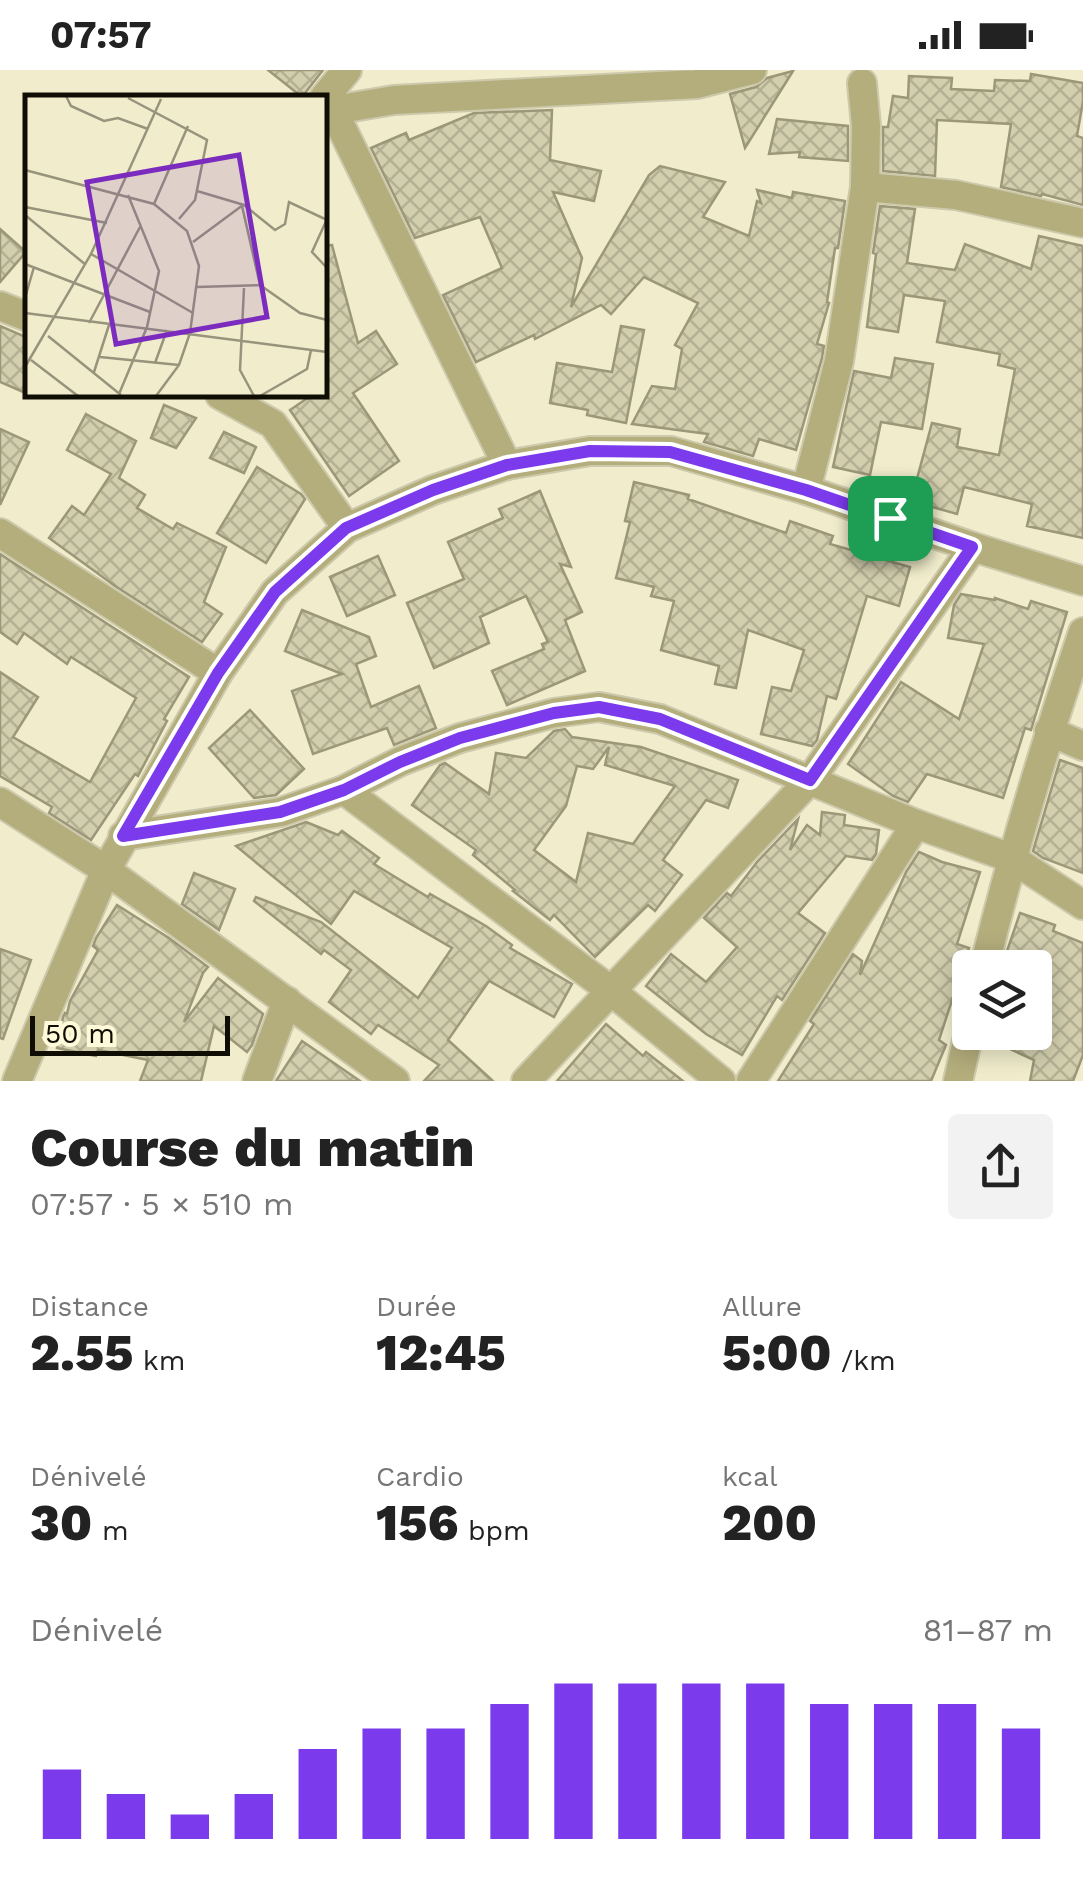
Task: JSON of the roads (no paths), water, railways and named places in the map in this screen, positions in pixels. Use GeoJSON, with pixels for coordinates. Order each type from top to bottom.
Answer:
{"type":"FeatureCollection","features":[{"type":"Feature","properties":{"kind":"street"},"geometry":{"type":"LineString","coordinates":[[328,101],[346,70]]}},
{"type":"Feature","properties":{"kind":"street"},"geometry":{"type":"LineString","coordinates":[[328,101],[698,84],[752,70]]}},
{"type":"Feature","properties":{"kind":"street"},"geometry":{"type":"LineString","coordinates":[[806,490],[839,361],[864,187],[866,126],[858,74]]}},
{"type":"Feature","properties":{"kind":"street"},"geometry":{"type":"LineString","coordinates":[[328,101],[507,465]]}},
{"type":"Feature","properties":{"kind":"street"},"geometry":{"type":"LineString","coordinates":[[864,187],[956,195],[1083,223]]}},
{"type":"Feature","properties":{"kind":"street"},"geometry":{"type":"LineString","coordinates":[[0,306],[25,316]]}},
{"type":"Feature","properties":{"kind":"street"},"geometry":{"type":"LineString","coordinates":[[225,398],[273,424],[346,528]]}},
{"type":"Feature","properties":{"kind":"street"},"geometry":{"type":"LineString","coordinates":[[17,1081],[106,870],[218,673],[275,592],[346,528],[433,490],[507,465],[590,451],[670,452],[806,490],[1083,581]]}},
{"type":"Feature","properties":{"kind":"street"},"geometry":{"type":"LineString","coordinates":[[0,532],[218,673]]}},
{"type":"Feature","properties":{"kind":"street"},"geometry":{"type":"LineString","coordinates":[[526,1081],[810,780],[972,547]]}},
{"type":"Feature","properties":{"kind":"street"},"geometry":{"type":"LineString","coordinates":[[988,950],[1011,858],[1083,632]]}},
{"type":"Feature","properties":{"kind":"street"},"geometry":{"type":"LineString","coordinates":[[123,836],[280,812],[344,790],[460,738],[554,713],[599,707],[660,719],[916,824],[1011,858],[1083,905]]}},
{"type":"Feature","properties":{"kind":"street"},"geometry":{"type":"LineString","coordinates":[[1049,731],[1083,746]]}},
{"type":"Feature","properties":{"kind":"street"},"geometry":{"type":"LineString","coordinates":[[344,790],[610,990],[721,1081]]}},
{"type":"Feature","properties":{"kind":"street"},"geometry":{"type":"LineString","coordinates":[[0,802],[106,870],[396,1081]]}},
{"type":"Feature","properties":{"kind":"street"},"geometry":{"type":"LineString","coordinates":[[751,1081],[916,824]]}},
{"type":"Feature","properties":{"kind":"street"},"geometry":{"type":"LineString","coordinates":[[257,1081],[286,1001]]}},
{"type":"Feature","properties":{"kind":"street"},"geometry":{"type":"LineString","coordinates":[[958,1081],[965,1050]]}}]}
